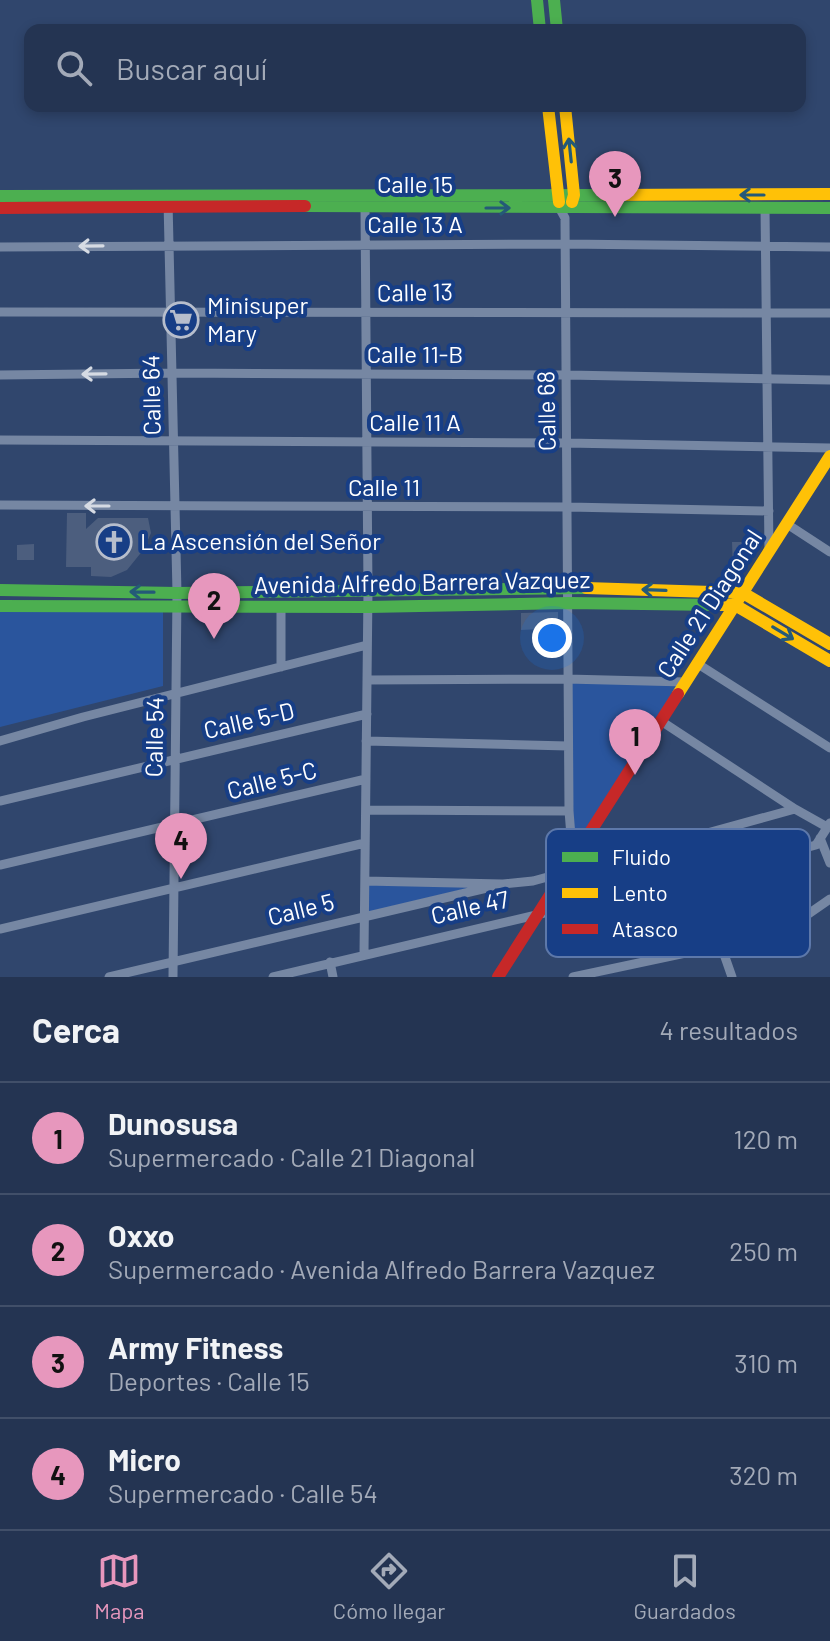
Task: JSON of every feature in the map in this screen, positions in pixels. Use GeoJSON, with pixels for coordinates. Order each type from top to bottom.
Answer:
{"type":"FeatureCollection","features":[{"type":"Feature","properties":{"kind":"street"},"geometry":{"type":"LineString","coordinates":[[537,0],[539,23],[556,16]]}},
{"type":"Feature","properties":{"kind":"street"},"geometry":{"type":"LineString","coordinates":[[554,0],[557,24]]}},
{"type":"Feature","properties":{"kind":"street"},"geometry":{"type":"LineString","coordinates":[[549,112],[557,195],[565,212]]}},
{"type":"Feature","properties":{"kind":"street"},"geometry":{"type":"LineString","coordinates":[[565,212],[574,195],[566,112]]}},
{"type":"Feature","properties":{"kind":"street","name":"Calle 15"},"geometry":{"type":"LineString","coordinates":[[0,208],[168,201],[830,194]]}},
{"type":"Feature","properties":{"kind":"street","name":"Calle 15"},"geometry":{"type":"LineString","coordinates":[[0,196],[565,212],[830,208]]}},
{"type":"Feature","properties":{"kind":"street","name":"Calle 64"},"geometry":{"type":"LineString","coordinates":[[168,201],[177,593]]}},
{"type":"Feature","properties":{"kind":"street"},"geometry":{"type":"LineString","coordinates":[[364,953],[368,607],[365,207]]}},
{"type":"Feature","properties":{"kind":"street"},"geometry":{"type":"LineString","coordinates":[[765,208],[769,552]]}},
{"type":"Feature","properties":{"kind":"street","name":"Calle 68"},"geometry":{"type":"LineString","coordinates":[[565,212],[570,829]]}},
{"type":"Feature","properties":{"kind":"street","name":"Calle 13 A"},"geometry":{"type":"LineString","coordinates":[[0,247],[169,244],[830,247]]}},
{"type":"Feature","properties":{"kind":"street","name":"Calle 13"},"geometry":{"type":"LineString","coordinates":[[0,312],[830,313]]}},
{"type":"Feature","properties":{"kind":"street","name":"Calle 11-B"},"geometry":{"type":"LineString","coordinates":[[0,375],[567,375],[830,380]]}},
{"type":"Feature","properties":{"kind":"street","name":"Calle 11 A"},"geometry":{"type":"LineString","coordinates":[[0,440],[567,443],[830,448]]}},
{"type":"Feature","properties":{"kind":"street","name":"Calle 21 Diagonal"},"geometry":{"type":"LineString","coordinates":[[593,829],[787,524],[828,465]]}},
{"type":"Feature","properties":{"kind":"street","name":"Calle 11"},"geometry":{"type":"LineString","coordinates":[[0,505],[568,507],[769,511]]}},
{"type":"Feature","properties":{"kind":"street"},"geometry":{"type":"LineString","coordinates":[[787,524],[830,552]]}},
{"type":"Feature","properties":{"kind":"street","name":"Avenida Alfredo Barrera Vazquez"},"geometry":{"type":"LineString","coordinates":[[0,590],[177,593],[569,587],[743,593],[830,644]]}},
{"type":"Feature","properties":{"kind":"street","name":"Calle 54"},"geometry":{"type":"LineString","coordinates":[[173,977],[177,593]]}},
{"type":"Feature","properties":{"kind":"street","name":"Avenida Alfredo Barrera Vazquez"},"geometry":{"type":"LineString","coordinates":[[0,606],[735,605],[830,661]]}},
{"type":"Feature","properties":{"kind":"street"},"geometry":{"type":"LineString","coordinates":[[281,607],[281,667]]}},
{"type":"Feature","properties":{"kind":"street"},"geometry":{"type":"LineString","coordinates":[[0,741],[367,645]]}},
{"type":"Feature","properties":{"kind":"street"},"geometry":{"type":"LineString","coordinates":[[698,664],[830,748]]}},
{"type":"Feature","properties":{"kind":"street"},"geometry":{"type":"LineString","coordinates":[[367,680],[686,682]]}},
{"type":"Feature","properties":{"kind":"street","name":"Calle 5-D"},"geometry":{"type":"LineString","coordinates":[[0,801],[367,714]]}},
{"type":"Feature","properties":{"kind":"street"},"geometry":{"type":"LineString","coordinates":[[661,721],[795,809],[829,825],[818,841],[830,863]]}},
{"type":"Feature","properties":{"kind":"street"},"geometry":{"type":"LineString","coordinates":[[366,741],[568,746]]}},
{"type":"Feature","properties":{"kind":"street","name":"Calle 5-C"},"geometry":{"type":"LineString","coordinates":[[0,865],[366,779]]}},
{"type":"Feature","properties":{"kind":"street","name":"Calle 5"},"geometry":{"type":"LineString","coordinates":[[723,829],[795,809]]}},
{"type":"Feature","properties":{"kind":"street"},"geometry":{"type":"LineString","coordinates":[[366,810],[569,811]]}},
{"type":"Feature","properties":{"kind":"street","name":"Calle 47"},"geometry":{"type":"LineString","coordinates":[[810,843],[818,841]]}},
{"type":"Feature","properties":{"kind":"street"},"geometry":{"type":"LineString","coordinates":[[0,929],[365,843]]}},
{"type":"Feature","properties":{"kind":"street","name":"Calle 5"},"geometry":{"type":"LineString","coordinates":[[365,881],[503,884],[546,878]]}},
{"type":"Feature","properties":{"kind":"street","name":"Calle 5"},"geometry":{"type":"LineString","coordinates":[[109,977],[503,884]]}},
{"type":"Feature","properties":{"kind":"street"},"geometry":{"type":"LineString","coordinates":[[810,913],[830,899]]}},
{"type":"Feature","properties":{"kind":"street","name":"Calle 21 Diagonal"},"geometry":{"type":"LineString","coordinates":[[498,977],[546,903]]}},
{"type":"Feature","properties":{"kind":"street","name":"Calle 47"},"geometry":{"type":"LineString","coordinates":[[273,977],[546,911]]}},
{"type":"Feature","properties":{"kind":"street"},"geometry":{"type":"LineString","coordinates":[[573,977],[668,957]]}},
{"type":"Feature","properties":{"kind":"street"},"geometry":{"type":"LineString","coordinates":[[725,957],[732,977]]}},
{"type":"Feature","properties":{"kind":"street"},"geometry":{"type":"LineString","coordinates":[[330,962],[333,977]]}},
{"type":"Feature","properties":{"kind":"shaded area"},"geometry":{"type":"Polygon","coordinates":[[[0,609],[163,611],[163,686],[0,727],[0,609]]]}},
{"type":"Feature","properties":{"kind":"shaded area"},"geometry":{"type":"Polygon","coordinates":[[[567,682],[678,685],[589,829],[573,829],[567,682]]]}},
{"type":"Feature","properties":{"kind":"shaded area"},"geometry":{"type":"Polygon","coordinates":[[[368,883],[477,886],[368,912],[368,883]]]}},
{"type":"Feature","properties":{"kind":"building"},"geometry":{"type":"Polygon","coordinates":[[[67,513],[86,513],[86,529],[98,518],[148,518],[151,533],[144,549],[127,570],[111,577],[91,576],[91,567],[66,567],[67,513]]]}},
{"type":"Feature","properties":{"kind":"building"},"geometry":{"type":"Polygon","coordinates":[[[732,542],[750,542],[750,552],[746,553],[747,563],[741,571],[733,571],[732,542]]]}},
{"type":"Feature","properties":{"kind":"building"},"geometry":{"type":"Polygon","coordinates":[[[34,544],[34,560],[17,560],[17,545],[34,544]]]}},
{"type":"Feature","properties":{"kind":"building"},"geometry":{"type":"Polygon","coordinates":[[[558,612],[558,628],[521,630],[521,613],[558,612]]]}},
{"type":"Feature","properties":{"kind":"traffic: fast"},"geometry":{"type":"LineString","coordinates":[[537,0],[539,24]]}},
{"type":"Feature","properties":{"kind":"traffic: fast"},"geometry":{"type":"LineString","coordinates":[[554,0],[556,24]]}},
{"type":"Feature","properties":{"kind":"traffic: fast"},"geometry":{"type":"LineString","coordinates":[[0,196],[606,195]]}},
{"type":"Feature","properties":{"kind":"traffic: fast"},"geometry":{"type":"LineString","coordinates":[[305,206],[830,208]]}},
{"type":"Feature","properties":{"kind":"traffic: fast"},"geometry":{"type":"LineString","coordinates":[[0,590],[177,593],[586,588]]}},
{"type":"Feature","properties":{"kind":"traffic: fast"},"geometry":{"type":"LineString","coordinates":[[0,606],[718,605]]}},
{"type":"Feature","properties":{"kind":"traffic: slow"},"geometry":{"type":"LineString","coordinates":[[549,112],[559,202]]}},
{"type":"Feature","properties":{"kind":"traffic: slow"},"geometry":{"type":"LineString","coordinates":[[566,112],[574,195],[572,202]]}},
{"type":"Feature","properties":{"kind":"traffic: slow"},"geometry":{"type":"LineString","coordinates":[[606,195],[830,194]]}},
{"type":"Feature","properties":{"kind":"traffic: slow"},"geometry":{"type":"LineString","coordinates":[[678,694],[830,456]]}},
{"type":"Feature","properties":{"kind":"traffic: slow"},"geometry":{"type":"LineString","coordinates":[[586,588],[743,593],[830,644]]}},
{"type":"Feature","properties":{"kind":"traffic: slow"},"geometry":{"type":"LineString","coordinates":[[718,605],[735,605],[830,661]]}},
{"type":"Feature","properties":{"kind":"traffic: jam"},"geometry":{"type":"LineString","coordinates":[[0,208],[305,206]]}},
{"type":"Feature","properties":{"kind":"traffic: jam"},"geometry":{"type":"LineString","coordinates":[[592,829],[678,694]]}},
{"type":"Feature","properties":{"kind":"traffic: jam"},"geometry":{"type":"LineString","coordinates":[[498,977],[546,902]]}},
{"type":"Feature","properties":{"kind":"place","name":"Army Fitness"},"geometry":{"type":"Point","coordinates":[615,217]}},
{"type":"Feature","properties":{"kind":"place","name":"Minisuper Mary"},"geometry":{"type":"Point","coordinates":[181,320]}},
{"type":"Feature","properties":{"kind":"place","name":"La Ascensión del Señor"},"geometry":{"type":"Point","coordinates":[114,542]}},
{"type":"Feature","properties":{"kind":"place","name":"Oxxo"},"geometry":{"type":"Point","coordinates":[214,639]}},
{"type":"Feature","properties":{"kind":"place","name":"Dunosusa"},"geometry":{"type":"Point","coordinates":[635,775]}},
{"type":"Feature","properties":{"kind":"place","name":"Micro"},"geometry":{"type":"Point","coordinates":[181,879]}}]}
